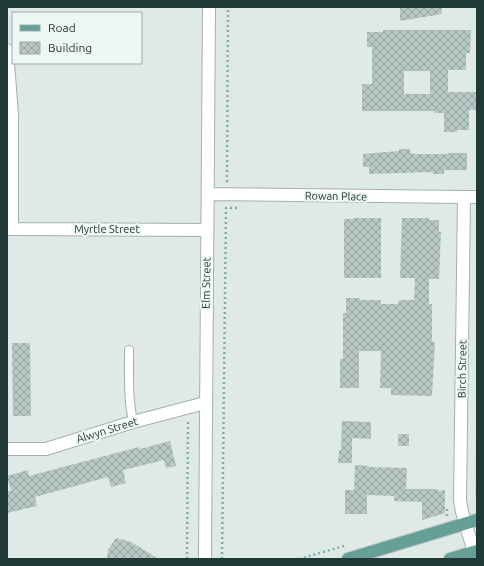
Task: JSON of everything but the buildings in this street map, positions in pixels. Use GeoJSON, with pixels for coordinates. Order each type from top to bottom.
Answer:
{"type":"FeatureCollection","features":[{"type":"Feature","properties":{"kind":"main road"},"geometry":{"type":"LineString","coordinates":[[348,559],[477,520]]}},
{"type":"Feature","properties":{"kind":"main road"},"geometry":{"type":"LineString","coordinates":[[450,559],[475,552]]}},
{"type":"Feature","properties":{"kind":"street","name":"Elm Street"},"geometry":{"type":"LineString","coordinates":[[205,559],[209,7]]}},
{"type":"Feature","properties":{"kind":"street"},"geometry":{"type":"LineString","coordinates":[[7,50],[12,115],[9,229]]}},
{"type":"Feature","properties":{"kind":"street","name":"Rowan Place"},"geometry":{"type":"LineString","coordinates":[[208,194],[464,197]]}},
{"type":"Feature","properties":{"kind":"street"},"geometry":{"type":"LineString","coordinates":[[464,197],[477,197]]}},
{"type":"Feature","properties":{"kind":"street","name":"Birch Street"},"geometry":{"type":"LineString","coordinates":[[464,197],[460,500],[465,523],[475,552]]}},
{"type":"Feature","properties":{"kind":"street","name":"Myrtle Street"},"geometry":{"type":"LineString","coordinates":[[9,229],[207,230]]}},
{"type":"Feature","properties":{"kind":"street","name":"Alwyn Street"},"geometry":{"type":"LineString","coordinates":[[7,449],[46,449],[133,422],[205,403]]}},
{"type":"Feature","properties":{"kind":"lane"},"geometry":{"type":"LineString","coordinates":[[129,350],[129,380],[133,422]]}},
{"type":"Feature","properties":{"kind":"path"},"geometry":{"type":"LineString","coordinates":[[227,181],[228,7]]}},
{"type":"Feature","properties":{"kind":"path"},"geometry":{"type":"LineString","coordinates":[[222,559],[226,208]]}},
{"type":"Feature","properties":{"kind":"path"},"geometry":{"type":"LineString","coordinates":[[187,559],[188,422]]}},
{"type":"Feature","properties":{"kind":"shaded area"},"geometry":{"type":"Polygon","coordinates":[[[477,351],[477,499],[475,497],[477,351]]]}}]}
